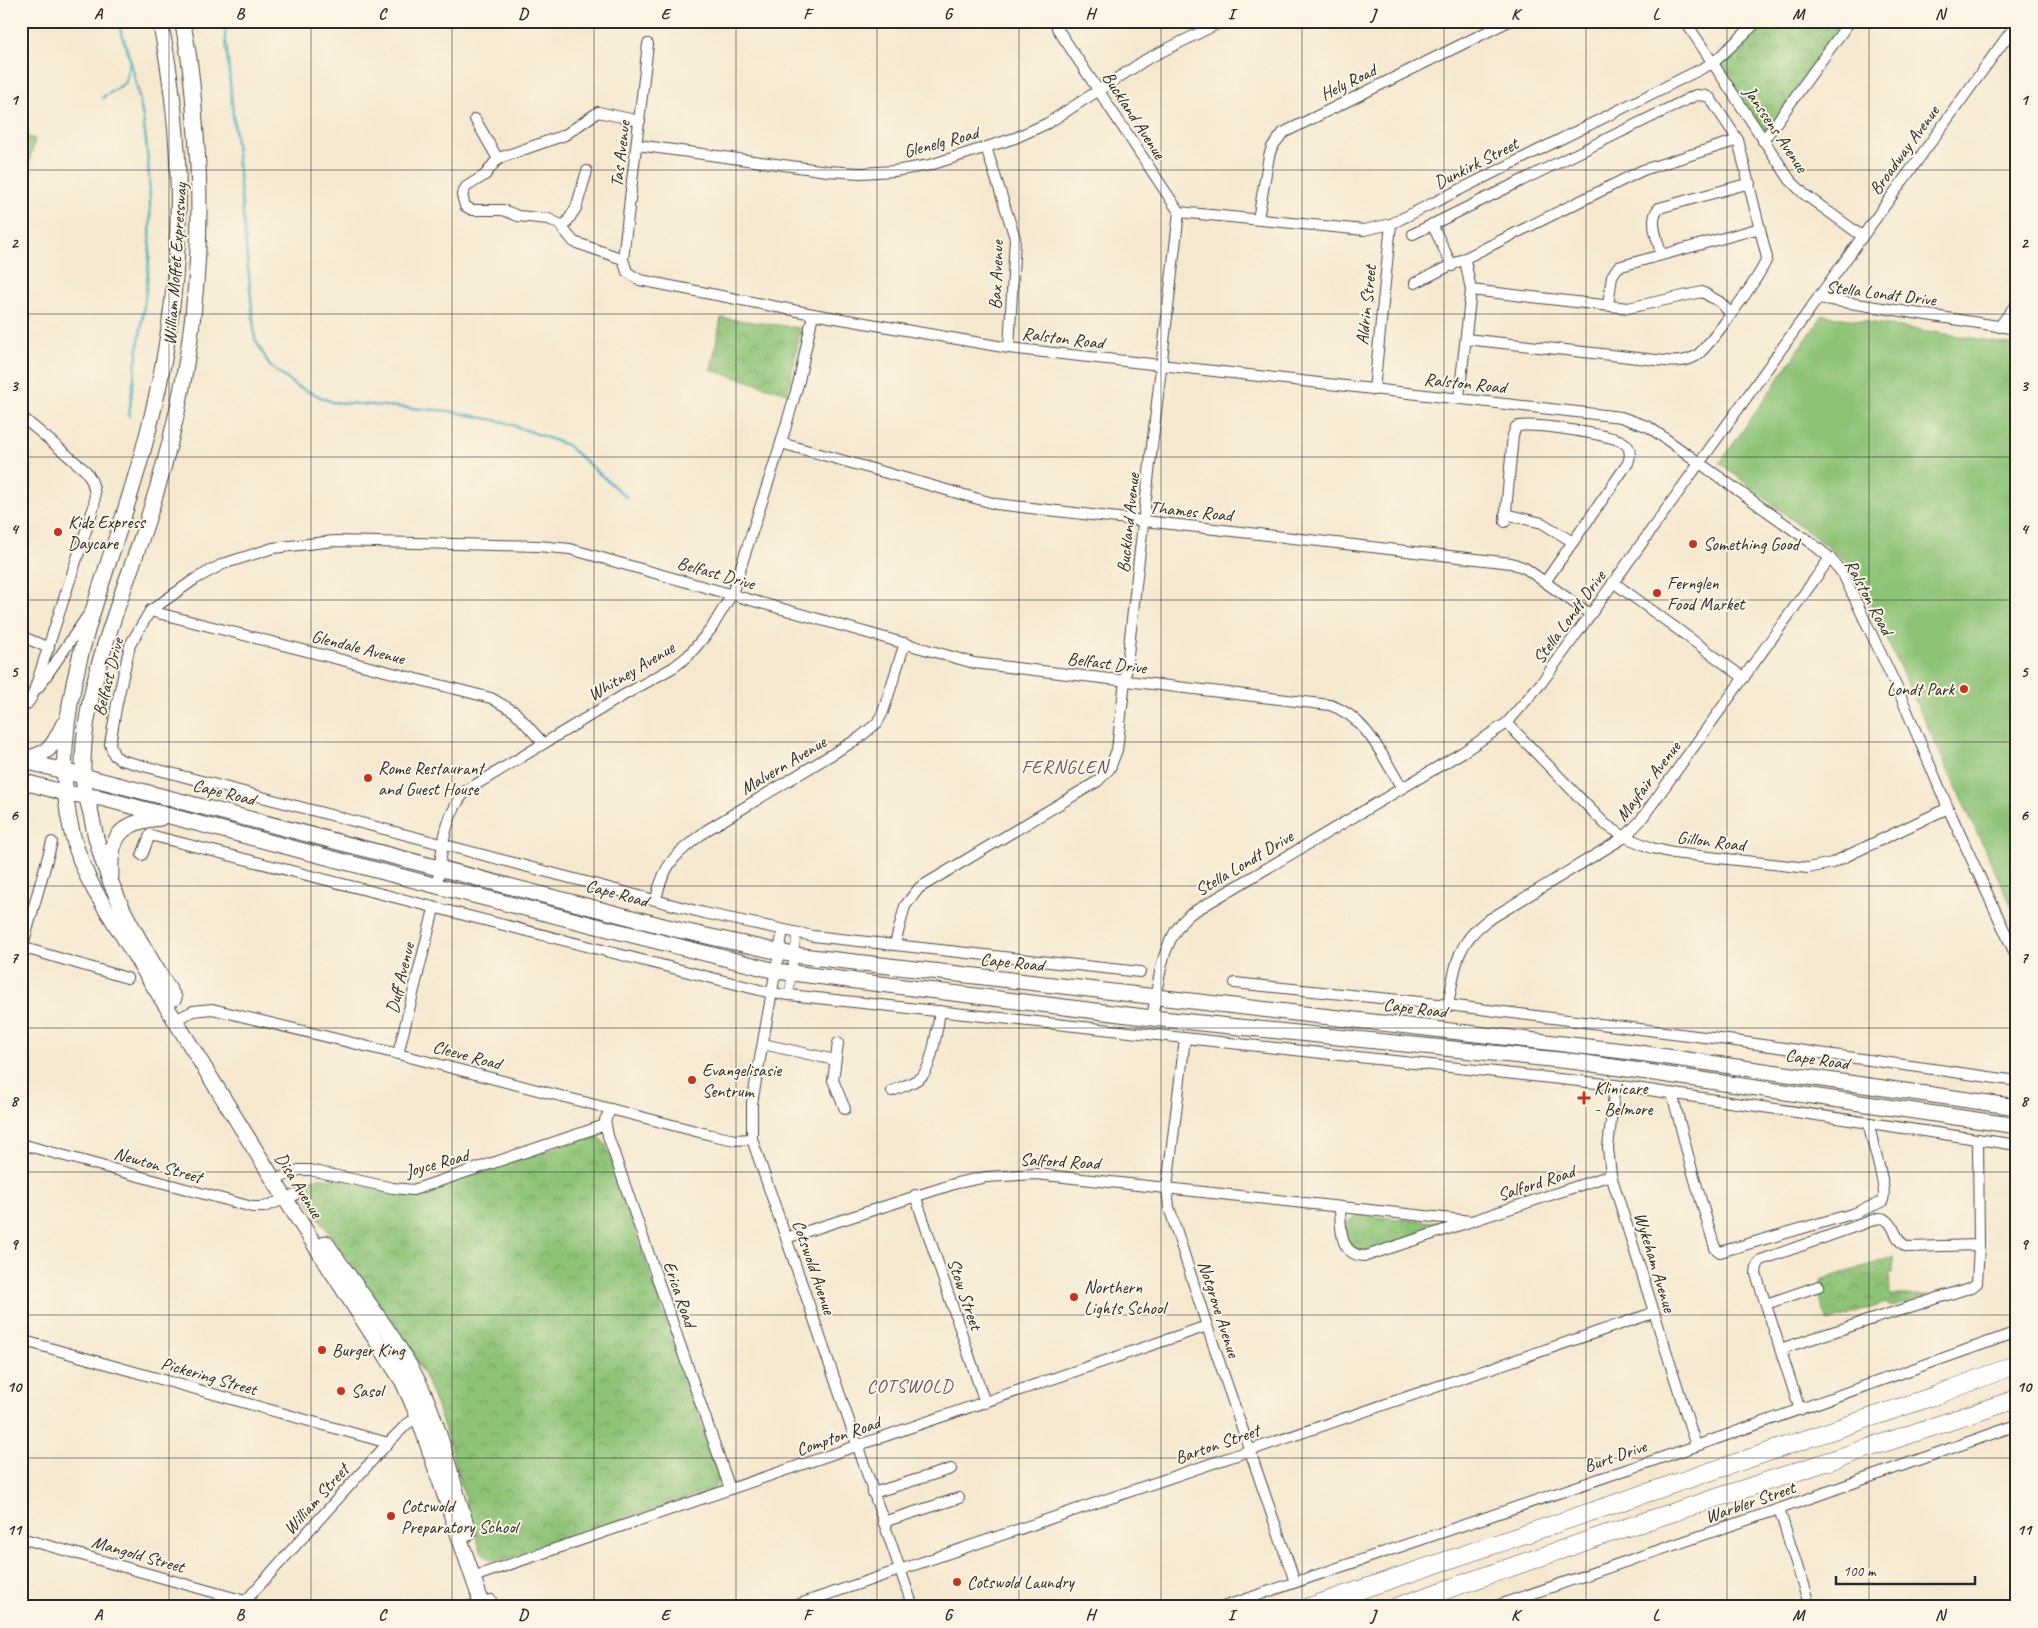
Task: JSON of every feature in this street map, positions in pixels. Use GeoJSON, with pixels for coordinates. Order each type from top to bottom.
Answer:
{"type":"FeatureCollection","features":[{"type":"Feature","properties":{"kind":"highway"},"geometry":{"type":"LineString","coordinates":[[1309,1607],[1938,1395],[2017,1364]]}},
{"type":"Feature","properties":{"kind":"highway"},"geometry":{"type":"LineString","coordinates":[[1396,1607],[1601,1536],[2017,1399]]}},
{"type":"Feature","properties":{"kind":"main road","name":"William Moffet Expressway"},"geometry":{"type":"LineString","coordinates":[[65,793],[64,756],[69,713],[80,655],[153,414],[171,319],[177,239],[178,180],[171,88],[160,21]]}},
{"type":"Feature","properties":{"kind":"main road","name":"William Moffet Expressway"},"geometry":{"type":"LineString","coordinates":[[85,796],[83,775],[88,726],[104,648],[151,511],[168,450],[182,392],[193,320],[198,251],[199,176],[192,83],[182,21]]}},
{"type":"Feature","properties":{"kind":"main road"},"geometry":{"type":"LineString","coordinates":[[21,760],[44,754],[52,746],[69,713]]}},
{"type":"Feature","properties":{"kind":"main road","name":"Cape Road"},"geometry":{"type":"LineString","coordinates":[[21,760],[679,930],[790,949],[1156,997],[1619,1050],[2017,1107]]}},
{"type":"Feature","properties":{"kind":"main road","name":"Cape Road"},"geometry":{"type":"LineString","coordinates":[[21,781],[776,971],[1152,1018],[1617,1067],[2017,1126]]}},
{"type":"Feature","properties":{"kind":"main road","name":"Disa Avenue"},"geometry":{"type":"LineString","coordinates":[[65,793],[71,831],[85,873],[180,1018],[403,1382],[425,1414],[487,1604]]}},
{"type":"Feature","properties":{"kind":"main road","name":"Disa Avenue"},"geometry":{"type":"LineString","coordinates":[[85,796],[99,856],[111,887],[180,1018]]}},
{"type":"Feature","properties":{"kind":"main road"},"geometry":{"type":"LineString","coordinates":[[111,887],[110,859],[112,846],[121,831],[144,820],[169,817]]}},
{"type":"Feature","properties":{"kind":"main road"},"geometry":{"type":"LineString","coordinates":[[1617,1067],[1619,1050]]}},
{"type":"Feature","properties":{"kind":"street","name":"Glenelg Road"},"geometry":{"type":"LineString","coordinates":[[638,146],[826,171],[861,173],[894,171],[930,165],[1030,132],[1099,91],[1146,59],[1223,21]]}},
{"type":"Feature","properties":{"kind":"street","name":"Hely Road"},"geometry":{"type":"LineString","coordinates":[[1258,218],[1269,156],[1272,147],[1284,133],[1509,21]]}},
{"type":"Feature","properties":{"kind":"street","name":"Janssens Avenue"},"geometry":{"type":"LineString","coordinates":[[1685,21],[1763,141],[1797,188],[1862,236]]}},
{"type":"Feature","properties":{"kind":"street","name":"Dunkirk Street"},"geometry":{"type":"LineString","coordinates":[[1179,212],[1258,218],[1364,230],[1391,224],[1713,63],[1758,21]]}},
{"type":"Feature","properties":{"kind":"street"},"geometry":{"type":"LineString","coordinates":[[1763,141],[1850,21]]}},
{"type":"Feature","properties":{"kind":"street","name":"Broadway Avenue"},"geometry":{"type":"LineString","coordinates":[[1818,298],[2017,23]]}},
{"type":"Feature","properties":{"kind":"street","name":"Buckland Avenue"},"geometry":{"type":"LineString","coordinates":[[896,944],[905,906],[919,888],[1105,775],[1114,760],[1117,750],[1145,522],[1179,212],[1057,28]]}},
{"type":"Feature","properties":{"kind":"street","name":"Tas Avenue"},"geometry":{"type":"LineString","coordinates":[[624,263],[648,44]]}},
{"type":"Feature","properties":{"kind":"street"},"geometry":{"type":"LineString","coordinates":[[1412,234],[1696,95],[1710,98],[1738,140],[1766,250],[1766,262],[1702,351],[1684,361],[1665,361],[1466,339]]}},
{"type":"Feature","properties":{"kind":"street"},"geometry":{"type":"LineString","coordinates":[[475,119],[498,159],[565,135],[598,112],[640,121]]}},
{"type":"Feature","properties":{"kind":"street"},"geometry":{"type":"LineString","coordinates":[[1415,283],[1465,260],[1654,165],[1738,140]]}},
{"type":"Feature","properties":{"kind":"street","name":"Bax Avenue"},"geometry":{"type":"LineString","coordinates":[[986,147],[1015,238],[1009,348]]}},
{"type":"Feature","properties":{"kind":"street","name":"Ralston Road"},"geometry":{"type":"LineString","coordinates":[[498,159],[485,175],[466,187],[462,195],[465,206],[472,210],[503,210],[518,216],[543,218],[555,222],[563,228],[574,242],[624,263],[632,276],[640,280],[813,314],[1009,348],[1621,417],[1648,427],[1701,462],[1809,541],[1830,558],[1843,574],[1899,692],[1948,808],[2017,958]]}},
{"type":"Feature","properties":{"kind":"street"},"geometry":{"type":"LineString","coordinates":[[563,228],[576,208],[587,172]]}},
{"type":"Feature","properties":{"kind":"street"},"geometry":{"type":"LineString","coordinates":[[1661,254],[1654,222],[1655,211],[1659,208],[1750,183]]}},
{"type":"Feature","properties":{"kind":"street","name":"Aldrin Street"},"geometry":{"type":"LineString","coordinates":[[1374,390],[1391,224]]}},
{"type":"Feature","properties":{"kind":"street"},"geometry":{"type":"LineString","coordinates":[[1432,224],[1452,266]]}},
{"type":"Feature","properties":{"kind":"street"},"geometry":{"type":"LineString","coordinates":[[1608,306],[1615,270],[1625,264],[1760,228]]}},
{"type":"Feature","properties":{"kind":"street"},"geometry":{"type":"LineString","coordinates":[[1459,398],[1471,290],[1465,260]]}},
{"type":"Feature","properties":{"kind":"street"},"geometry":{"type":"LineString","coordinates":[[1471,290],[1608,306],[1634,307],[1702,292],[1720,302],[1730,313]]}},
{"type":"Feature","properties":{"kind":"street","name":"Stella Londt Drive"},"geometry":{"type":"LineString","coordinates":[[1152,1018],[1165,952],[1175,930],[1183,920],[1198,908],[1463,752],[1507,723],[1542,682],[1818,298],[2017,329]]}},
{"type":"Feature","properties":{"kind":"street"},"geometry":{"type":"LineString","coordinates":[[1999,327],[2017,303]]}},
{"type":"Feature","properties":{"kind":"street","name":"Whitney Avenue"},"geometry":{"type":"LineString","coordinates":[[437,886],[444,843],[453,807],[468,790],[543,743],[674,667],[688,656],[711,629],[732,594],[781,443],[799,381],[813,314]]}},
{"type":"Feature","properties":{"kind":"street"},"geometry":{"type":"LineString","coordinates":[[21,416],[86,471],[93,482],[95,490],[94,506],[32,697]]}},
{"type":"Feature","properties":{"kind":"street"},"geometry":{"type":"LineString","coordinates":[[1545,582],[1573,542],[1628,463],[1630,458],[1628,447],[1618,439],[1604,435],[1531,425],[1516,427],[1513,435],[1505,518],[1542,522],[1573,542]]}},
{"type":"Feature","properties":{"kind":"street","name":"Thames Road"},"geometry":{"type":"LineString","coordinates":[[781,443],[996,504],[1519,564],[1590,614]]}},
{"type":"Feature","properties":{"kind":"street","name":"Belfast Drive"},"geometry":{"type":"LineString","coordinates":[[121,760],[114,755],[110,744],[117,703],[130,645],[150,611],[194,579],[223,564],[273,548],[334,541],[538,546],[570,549],[905,644],[990,666],[1321,703],[1339,708],[1361,723],[1402,788]]}},
{"type":"Feature","properties":{"kind":"street","name":"Mayfair Avenue"},"geometry":{"type":"LineString","coordinates":[[1448,1005],[1459,953],[1470,935],[1485,922],[1626,838],[1830,558]]}},
{"type":"Feature","properties":{"kind":"street"},"geometry":{"type":"LineString","coordinates":[[1613,582],[1744,678]]}},
{"type":"Feature","properties":{"kind":"street"},"geometry":{"type":"LineString","coordinates":[[21,707],[27,704],[94,606]]}},
{"type":"Feature","properties":{"kind":"street","name":"Glendale Avenue"},"geometry":{"type":"LineString","coordinates":[[150,611],[491,698],[515,712],[543,743]]}},
{"type":"Feature","properties":{"kind":"street"},"geometry":{"type":"LineString","coordinates":[[21,636],[49,648]]}},
{"type":"Feature","properties":{"kind":"street","name":"Malvern Avenue"},"geometry":{"type":"LineString","coordinates":[[656,899],[667,865],[685,846],[707,830],[859,738],[877,723],[883,712],[905,644]]}},
{"type":"Feature","properties":{"kind":"street","name":"Gillon Road"},"geometry":{"type":"LineString","coordinates":[[1507,723],[1594,814],[1626,838],[1652,848],[1673,853],[1808,868],[1832,863],[1948,808]]}},
{"type":"Feature","properties":{"kind":"street","name":"Cape Road"},"geometry":{"type":"LineString","coordinates":[[121,760],[444,843],[704,913],[783,930],[814,936],[1140,972]]}},
{"type":"Feature","properties":{"kind":"street"},"geometry":{"type":"LineString","coordinates":[[142,855],[150,835],[434,909],[771,993],[1615,1085],[2017,1145]]}},
{"type":"Feature","properties":{"kind":"street"},"geometry":{"type":"LineString","coordinates":[[52,842],[22,949],[127,978]]}},
{"type":"Feature","properties":{"kind":"street","name":"Duff Avenue"},"geometry":{"type":"LineString","coordinates":[[398,1054],[434,909]]}},
{"type":"Feature","properties":{"kind":"street","name":"Cotswold Avenue"},"geometry":{"type":"LineString","coordinates":[[783,930],[790,949],[776,971],[771,993],[752,1103],[752,1139],[913,1607]]}},
{"type":"Feature","properties":{"kind":"street"},"geometry":{"type":"LineString","coordinates":[[789,995],[792,972],[790,949]]}},
{"type":"Feature","properties":{"kind":"street","name":"Cape Road"},"geometry":{"type":"LineString","coordinates":[[1234,983],[1448,1005],[1728,1040],[2017,1080]]}},
{"type":"Feature","properties":{"kind":"street","name":"Cleeve Road"},"geometry":{"type":"LineString","coordinates":[[180,1018],[202,1008],[212,1009],[398,1054],[728,1139],[752,1139]]}},
{"type":"Feature","properties":{"kind":"street"},"geometry":{"type":"LineString","coordinates":[[892,1091],[918,1079],[925,1072],[936,1039],[940,1012]]}},
{"type":"Feature","properties":{"kind":"street","name":"Notgrove Avenue"},"geometry":{"type":"LineString","coordinates":[[1185,1038],[1167,1187],[1169,1207],[1207,1326],[1296,1582]]}},
{"type":"Feature","properties":{"kind":"street"},"geometry":{"type":"LineString","coordinates":[[838,1043],[834,1083],[846,1109]]}},
{"type":"Feature","properties":{"kind":"street"},"geometry":{"type":"LineString","coordinates":[[763,1044],[835,1060]]}},
{"type":"Feature","properties":{"kind":"street","name":"Wykeham Avenue"},"geometry":{"type":"LineString","coordinates":[[1615,1085],[1608,1148],[1611,1175],[1653,1314],[1696,1446]]}},
{"type":"Feature","properties":{"kind":"street"},"geometry":{"type":"LineString","coordinates":[[1672,1093],[1710,1229],[1716,1248],[1720,1252],[1855,1213],[1882,1202],[1886,1192],[1871,1143],[1870,1123]]}},
{"type":"Feature","properties":{"kind":"street"},"geometry":{"type":"LineString","coordinates":[[606,1125],[611,1109]]}},
{"type":"Feature","properties":{"kind":"street","name":"Joyce Road"},"geometry":{"type":"LineString","coordinates":[[278,1178],[299,1170],[310,1170],[392,1188],[413,1190],[606,1125]]}},
{"type":"Feature","properties":{"kind":"street","name":"Erica Road"},"geometry":{"type":"LineString","coordinates":[[606,1125],[730,1490]]}},
{"type":"Feature","properties":{"kind":"street"},"geometry":{"type":"LineString","coordinates":[[1780,1349],[1972,1287],[1978,1279],[1978,1138]]}},
{"type":"Feature","properties":{"kind":"street","name":"Newton Street"},"geometry":{"type":"LineString","coordinates":[[21,1144],[236,1204],[264,1207],[290,1197]]}},
{"type":"Feature","properties":{"kind":"street","name":"Salford Road"},"geometry":{"type":"LineString","coordinates":[[786,1238],[915,1195],[976,1179],[1036,1174],[1471,1221]]}},
{"type":"Feature","properties":{"kind":"street","name":"Salford Road"},"geometry":{"type":"LineString","coordinates":[[1340,1207],[1345,1246],[1349,1252],[1359,1256],[1372,1255],[1611,1175]]}},
{"type":"Feature","properties":{"kind":"street","name":"Stow Street"},"geometry":{"type":"LineString","coordinates":[[915,1195],[986,1403]]}},
{"type":"Feature","properties":{"kind":"street"},"geometry":{"type":"LineString","coordinates":[[1800,1410],[1756,1274],[1757,1266],[1761,1260],[1879,1218],[1887,1219],[1899,1241],[1908,1247],[1979,1245]]}},
{"type":"Feature","properties":{"kind":"street"},"geometry":{"type":"LineString","coordinates":[[1766,1304],[1819,1286]]}},
{"type":"Feature","properties":{"kind":"street","name":"Barton Street"},"geometry":{"type":"LineString","coordinates":[[792,1607],[1653,1314]]}},
{"type":"Feature","properties":{"kind":"street","name":"Compton Road"},"geometry":{"type":"LineString","coordinates":[[478,1575],[1207,1326]]}},
{"type":"Feature","properties":{"kind":"street","name":"Burt Drive"},"geometry":{"type":"LineString","coordinates":[[1223,1607],[1800,1410],[2017,1332]]}},
{"type":"Feature","properties":{"kind":"street","name":"Pickering Street"},"geometry":{"type":"LineString","coordinates":[[21,1340],[388,1443]]}},
{"type":"Feature","properties":{"kind":"street","name":"William Street"},"geometry":{"type":"LineString","coordinates":[[243,1604],[388,1443],[425,1414]]}},
{"type":"Feature","properties":{"kind":"street","name":"Warbler Street"},"geometry":{"type":"LineString","coordinates":[[1492,1607],[2017,1425]]}},
{"type":"Feature","properties":{"kind":"street"},"geometry":{"type":"LineString","coordinates":[[873,1493],[951,1469]]}},
{"type":"Feature","properties":{"kind":"street"},"geometry":{"type":"LineString","coordinates":[[883,1522],[959,1498]]}},
{"type":"Feature","properties":{"kind":"street"},"geometry":{"type":"LineString","coordinates":[[1779,1509],[1810,1607]]}},
{"type":"Feature","properties":{"kind":"street","name":"Mangold Street"},"geometry":{"type":"LineString","coordinates":[[21,1538],[243,1604]]}},
{"type":"Feature","properties":{"kind":"street"},"geometry":{"type":"LineString","coordinates":[[467,1607],[487,1604]]}},
{"type":"Feature","properties":{"kind":"green space"},"geometry":{"type":"Polygon","coordinates":[[[1763,21],[1847,21],[1764,137],[1716,66],[1763,21]]]}},
{"type":"Feature","properties":{"kind":"green space"},"geometry":{"type":"Polygon","coordinates":[[[21,135],[35,139],[21,197],[21,135]]]}},
{"type":"Feature","properties":{"kind":"green space","name":"Londt Park"},"geometry":{"type":"Polygon","coordinates":[[[1823,315],[2017,345],[2017,918],[1853,567],[1720,463],[1823,315]]]}},
{"type":"Feature","properties":{"kind":"green space"},"geometry":{"type":"Polygon","coordinates":[[[721,318],[801,328],[788,393],[711,370],[721,318]]]}},
{"type":"Feature","properties":{"kind":"green space"},"geometry":{"type":"Polygon","coordinates":[[[590,1136],[599,1137],[606,1145],[720,1480],[713,1489],[505,1560],[490,1560],[481,1551],[446,1432],[418,1363],[308,1202],[304,1189],[307,1181],[317,1178],[343,1181],[388,1192],[414,1194],[590,1136]]]}},
{"type":"Feature","properties":{"kind":"green space"},"geometry":{"type":"Polygon","coordinates":[[[1357,1215],[1442,1223],[1445,1225],[1367,1252],[1357,1249],[1347,1239],[1346,1223],[1357,1215]]]}},
{"type":"Feature","properties":{"kind":"green space"},"geometry":{"type":"Polygon","coordinates":[[[1893,1257],[1893,1273],[1889,1273],[1890,1295],[1930,1295],[1892,1307],[1886,1303],[1828,1322],[1818,1294],[1824,1291],[1821,1280],[1893,1257]]]}},
{"type":"Feature","properties":{"kind":"waterway"},"geometry":{"type":"LineString","coordinates":[[117,21],[134,74],[140,102],[148,158],[150,214],[149,264],[129,416]]}},
{"type":"Feature","properties":{"kind":"waterway"},"geometry":{"type":"LineString","coordinates":[[224,21],[255,339],[270,366],[296,386],[332,402],[449,411],[504,422],[567,445],[626,497]]}},
{"type":"Feature","properties":{"kind":"waterway"},"geometry":{"type":"LineString","coordinates":[[102,98],[125,83],[130,62]]}},
{"type":"Feature","properties":{"kind":"place","name":"Kidz Express Daycare"},"geometry":{"type":"Point","coordinates":[58,532]}},
{"type":"Feature","properties":{"kind":"place","name":"Something Good"},"geometry":{"type":"Point","coordinates":[1693,544]}},
{"type":"Feature","properties":{"kind":"place","name":"Fernglen Food Market"},"geometry":{"type":"Point","coordinates":[1657,593]}},
{"type":"Feature","properties":{"kind":"place","name":"Londt Park"},"geometry":{"type":"Point","coordinates":[1964,689]}},
{"type":"Feature","properties":{"kind":"place","name":"Rome Restaurant and Guest House"},"geometry":{"type":"Point","coordinates":[368,778]}},
{"type":"Feature","properties":{"kind":"place","name":"Evangelisasie Sentrum"},"geometry":{"type":"Point","coordinates":[692,1080]}},
{"type":"Feature","properties":{"kind":"place","name":"Klinicare - Belmore"},"geometry":{"type":"Point","coordinates":[1584,1098]}},
{"type":"Feature","properties":{"kind":"place","name":"Northern Lights School"},"geometry":{"type":"Point","coordinates":[1074,1297]}},
{"type":"Feature","properties":{"kind":"place","name":"Burger King"},"geometry":{"type":"Point","coordinates":[322,1350]}},
{"type":"Feature","properties":{"kind":"place","name":"Sasol"},"geometry":{"type":"Point","coordinates":[341,1391]}},
{"type":"Feature","properties":{"kind":"place","name":"Cotswold Preparatory School"},"geometry":{"type":"Point","coordinates":[391,1516]}},
{"type":"Feature","properties":{"kind":"place","name":"Cotswold Laundry"},"geometry":{"type":"Point","coordinates":[957,1582]}},
{"type":"Feature","properties":{"kind":"district","name":"FERNGLEN"},"geometry":{"type":"Point","coordinates":[1065,766]}},
{"type":"Feature","properties":{"kind":"district","name":"COTSWOLD"},"geometry":{"type":"Point","coordinates":[910,1385]}}]}
